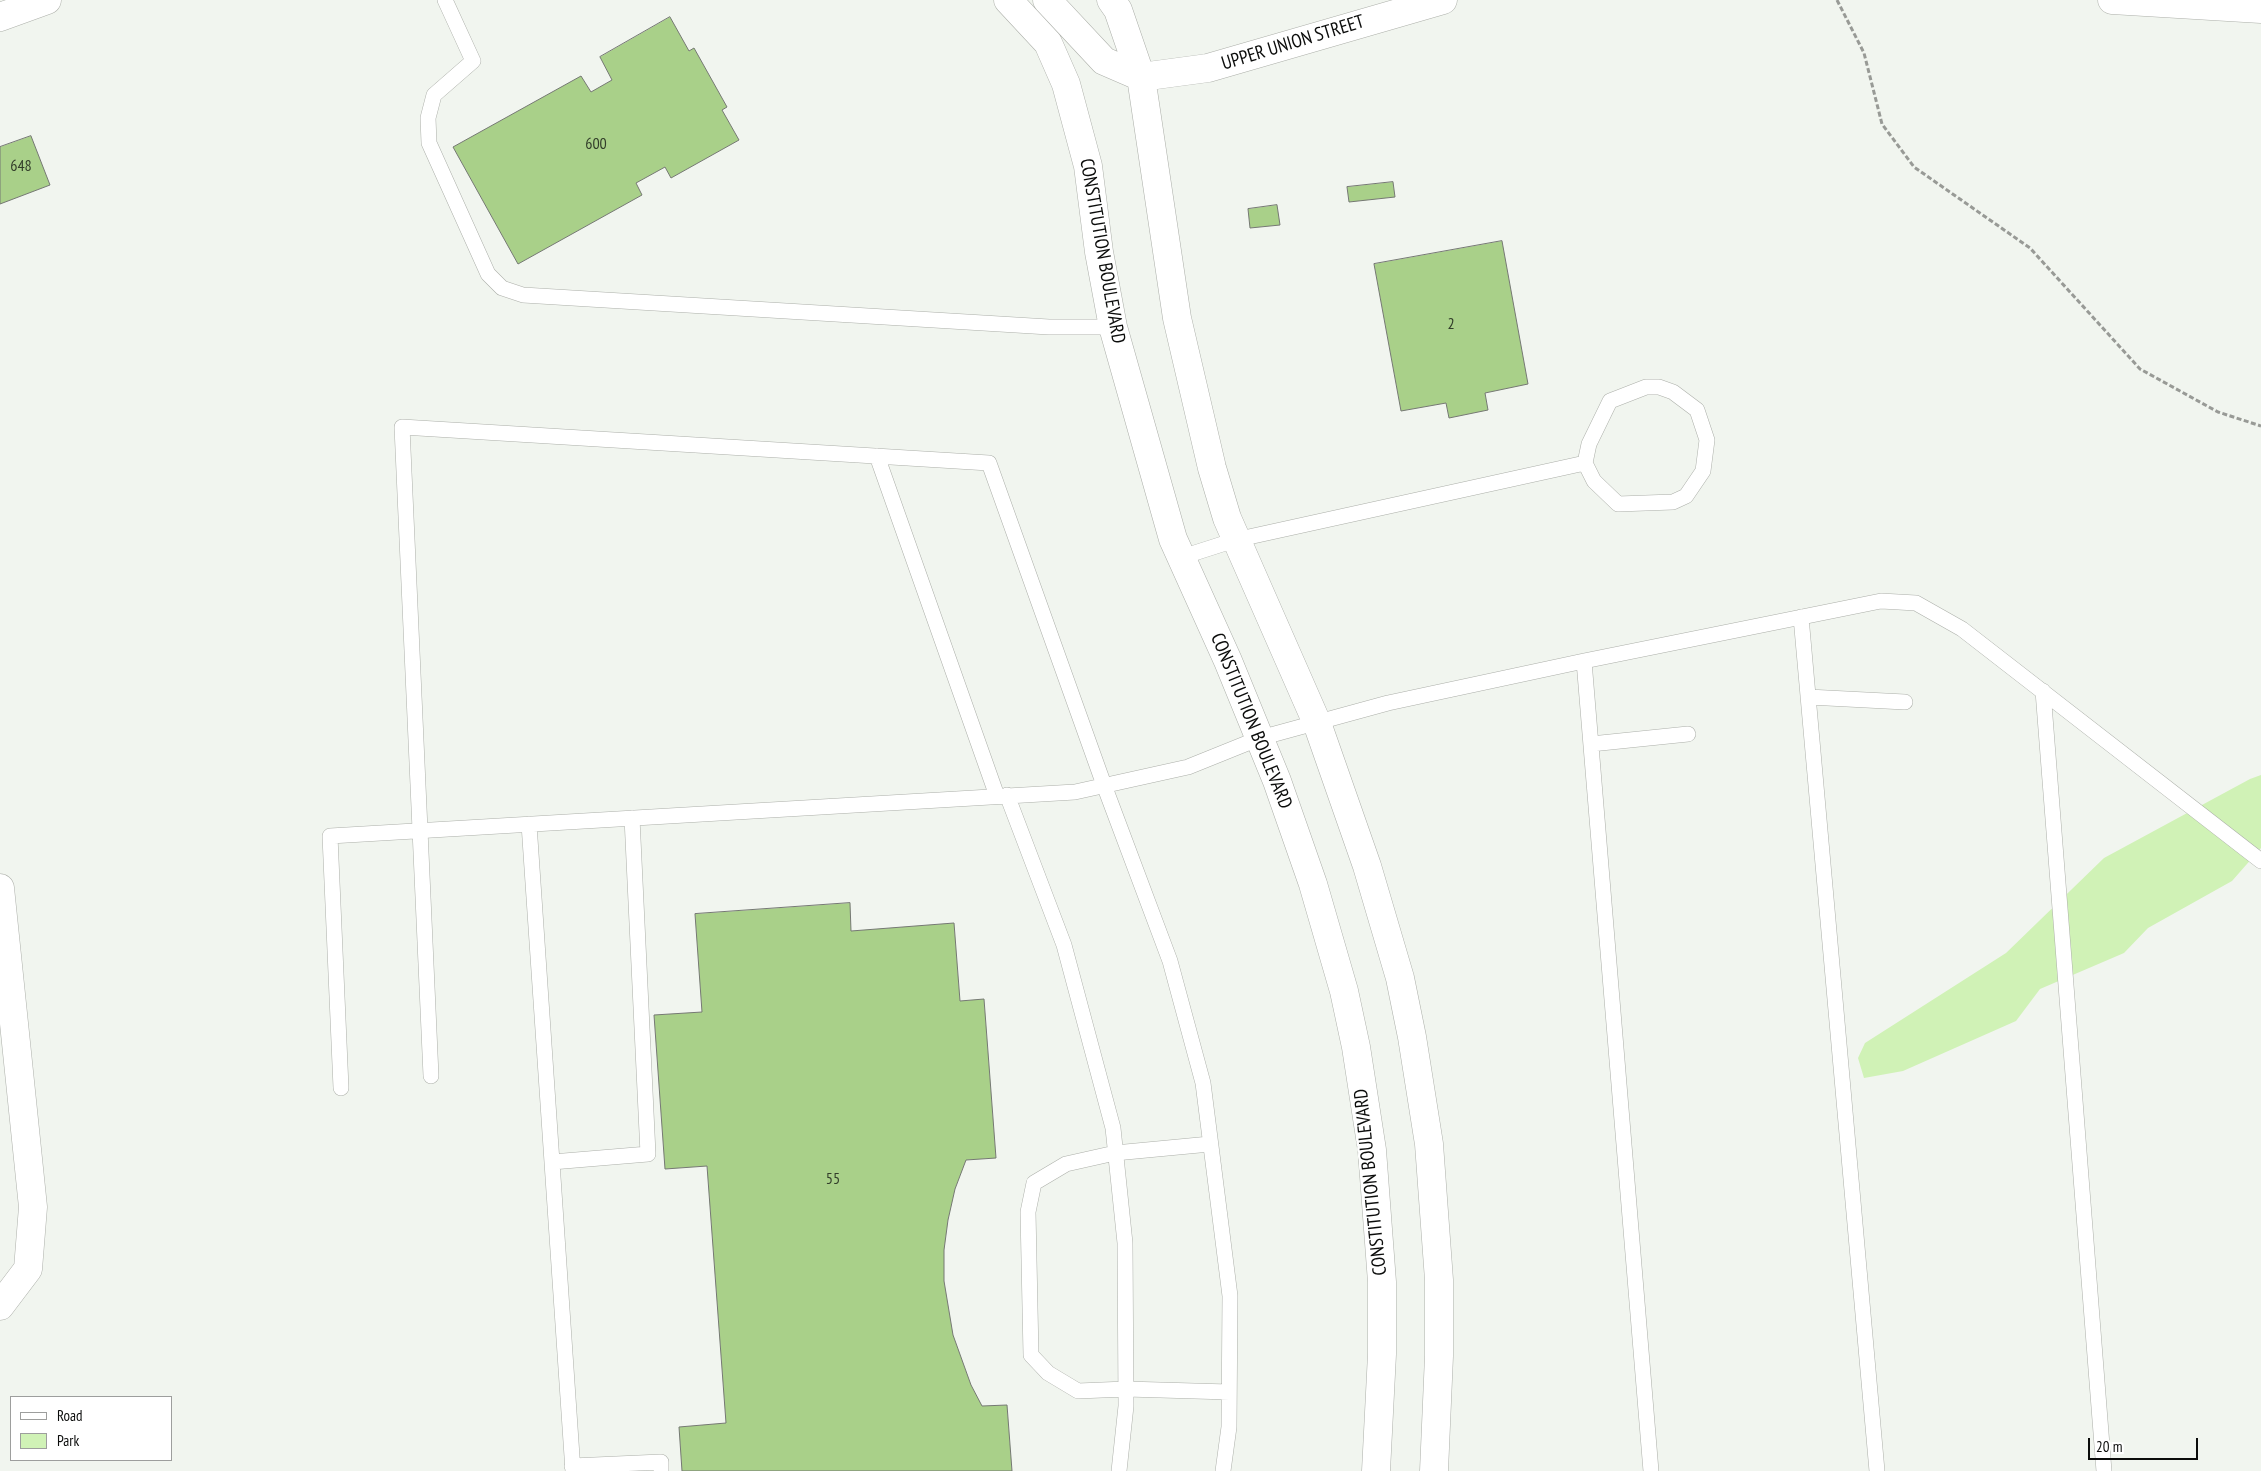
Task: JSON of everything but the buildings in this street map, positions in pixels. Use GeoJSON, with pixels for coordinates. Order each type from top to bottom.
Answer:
{"type":"FeatureCollection","features":[{"type":"Feature","properties":{"kind":"street"},"geometry":{"type":"LineString","coordinates":[[0,17],[47,0]]}},
{"type":"Feature","properties":{"kind":"street","name":"CONSTITUTION BOULEVARD"},"geometry":{"type":"LineString","coordinates":[[1008,0],[1048,43],[1066,84],[1088,166],[1113,327],[1173,539],[1260,738],[1335,954],[1356,1047],[1372,1150],[1382,1282],[1382,1354],[1376,1471]]}},
{"type":"Feature","properties":{"kind":"street"},"geometry":{"type":"LineString","coordinates":[[1047,0],[1104,61],[1141,77]]}},
{"type":"Feature","properties":{"kind":"street"},"geometry":{"type":"LineString","coordinates":[[1111,0],[1118,10],[1141,77],[1183,350],[1212,468],[1235,540],[1258,587],[1316,723],[1354,830],[1389,938],[1412,1037],[1429,1144],[1438,1280],[1439,1356],[1434,1471]]}},
{"type":"Feature","properties":{"kind":"street","name":"UPPER UNION STREET"},"geometry":{"type":"LineString","coordinates":[[1141,77],[1208,68],[1443,0]]}},
{"type":"Feature","properties":{"kind":"street"},"geometry":{"type":"LineString","coordinates":[[2112,0],[2261,9]]}},
{"type":"Feature","properties":{"kind":"street"},"geometry":{"type":"LineString","coordinates":[[0,888],[33,1207],[28,1269],[0,1306]]}},
{"type":"Feature","properties":{"kind":"lane"},"geometry":{"type":"LineString","coordinates":[[445,0],[473,61],[434,95],[428,118],[429,143],[488,274],[502,288],[523,295],[533,296],[1049,327],[1113,327]]}},
{"type":"Feature","properties":{"kind":"lane"},"geometry":{"type":"LineString","coordinates":[[1646,387],[1660,387],[1673,392],[1697,410],[1707,440],[1704,471],[1686,496],[1673,502],[1618,504],[1594,481],[1585,463],[1588,444],[1610,401],[1646,387]]}},
{"type":"Feature","properties":{"kind":"lane"},"geometry":{"type":"LineString","coordinates":[[431,1076],[402,428],[989,463],[1104,785],[1170,961],[1203,1083],[1230,1296],[1228,1427],[1223,1471]]}},
{"type":"Feature","properties":{"kind":"lane"},"geometry":{"type":"LineString","coordinates":[[877,456],[1002,796],[1064,945],[1113,1128],[1125,1243],[1126,1406],[1119,1471]]}},
{"type":"Feature","properties":{"kind":"lane"},"geometry":{"type":"LineString","coordinates":[[1182,557],[1235,540],[1585,463]]}},
{"type":"Feature","properties":{"kind":"lane"},"geometry":{"type":"LineString","coordinates":[[341,1088],[330,836],[1076,792],[1188,767],[1260,738],[1388,703],[1881,601],[1916,603],[1962,629],[2261,861]]}},
{"type":"Feature","properties":{"kind":"lane"},"geometry":{"type":"LineString","coordinates":[[1801,617],[1877,1471]]}},
{"type":"Feature","properties":{"kind":"lane"},"geometry":{"type":"LineString","coordinates":[[1584,661],[1651,1471]]}},
{"type":"Feature","properties":{"kind":"lane"},"geometry":{"type":"LineString","coordinates":[[2043,691],[2104,1471]]}},
{"type":"Feature","properties":{"kind":"lane"},"geometry":{"type":"LineString","coordinates":[[1808,696],[1905,702]]}},
{"type":"Feature","properties":{"kind":"lane"},"geometry":{"type":"LineString","coordinates":[[1591,744],[1688,734]]}},
{"type":"Feature","properties":{"kind":"lane"},"geometry":{"type":"LineString","coordinates":[[552,1162],[648,1154],[632,818]]}},
{"type":"Feature","properties":{"kind":"lane"},"geometry":{"type":"LineString","coordinates":[[529,824],[573,1468],[661,1462],[661,1471]]}},
{"type":"Feature","properties":{"kind":"lane"},"geometry":{"type":"LineString","coordinates":[[1210,1144],[1116,1153],[1066,1164],[1034,1183],[1028,1212],[1031,1355],[1048,1374],[1078,1391],[1126,1389],[1229,1392]]}},
{"type":"Feature","properties":{"kind":"path"},"geometry":{"type":"LineString","coordinates":[[1837,0],[1864,53],[1882,124],[1914,167],[2030,248],[2140,369],[2218,412],[2261,426]]}},
{"type":"Feature","properties":{"kind":"green space"},"geometry":{"type":"Polygon","coordinates":[[[2261,775],[2261,848],[2232,881],[2148,928],[2124,953],[2040,989],[2016,1021],[1903,1071],[1864,1078],[1858,1058],[1865,1043],[2006,953],[2104,858],[2250,779],[2261,775]]]}}]}
